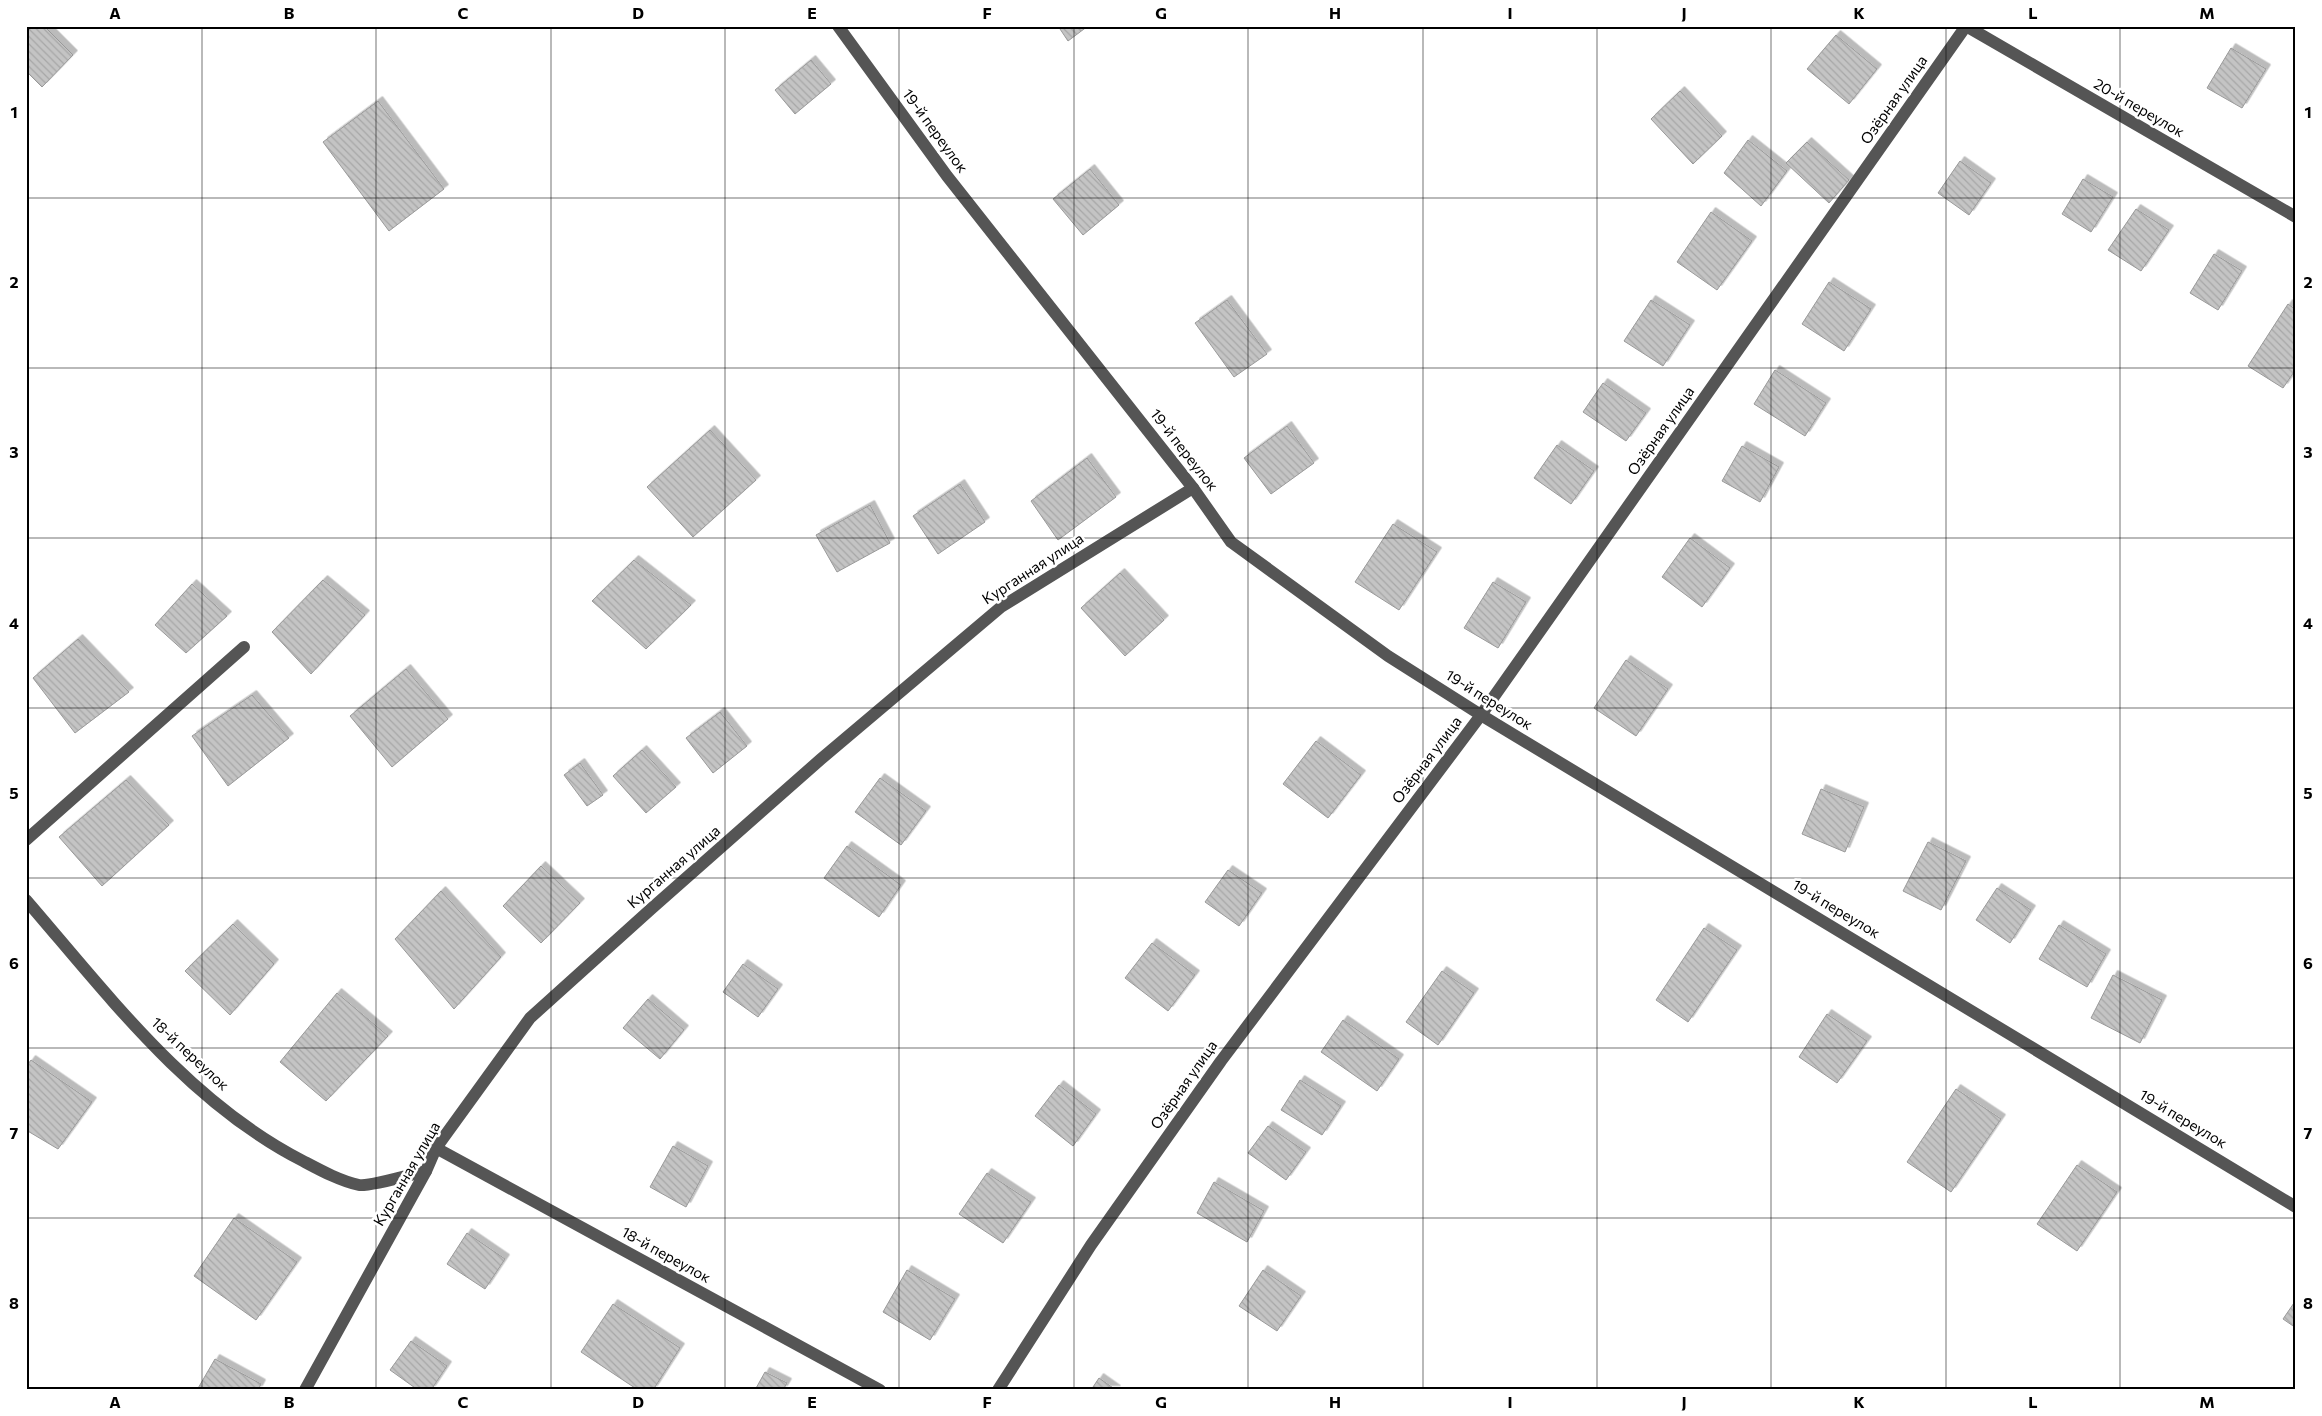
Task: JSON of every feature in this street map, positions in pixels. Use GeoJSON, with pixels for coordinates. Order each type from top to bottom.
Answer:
{"type":"FeatureCollection","features":[{"type":"Feature","properties":{"kind":"street","name":"19-й переулок"},"geometry":{"type":"LineString","coordinates":[[838,26],[947,176],[1193,488],[1231,542],[1388,656],[1481,715],[2296,1207]]}},
{"type":"Feature","properties":{"kind":"street","name":"20-й переулок"},"geometry":{"type":"LineString","coordinates":[[1966,26],[2296,218]]}},
{"type":"Feature","properties":{"kind":"street","name":"Озёрная улица"},"geometry":{"type":"LineString","coordinates":[[998,1390],[1091,1245],[1221,1061],[1481,715],[1966,26]]}},
{"type":"Feature","properties":{"kind":"street","name":"Курганная улица"},"geometry":{"type":"LineString","coordinates":[[305,1390],[426,1171],[436,1148],[530,1018],[814,766],[1001,607],[1193,488]]}},
{"type":"Feature","properties":{"kind":"street"},"geometry":{"type":"LineString","coordinates":[[26,840],[244,647]]}},
{"type":"Feature","properties":{"kind":"street","name":"18-й переулок"},"geometry":{"type":"LineString","coordinates":[[26,900],[126,1015],[196,1087],[271,1145],[318,1169],[361,1185],[426,1171]]}},
{"type":"Feature","properties":{"kind":"street","name":"18-й переулок"},"geometry":{"type":"LineString","coordinates":[[436,1148],[880,1390]]}},
{"type":"Feature","properties":{"kind":"building"},"geometry":{"type":"Polygon","coordinates":[[[33,26],[44,26],[73,55],[42,87],[26,71],[26,33],[33,26]]]}},
{"type":"Feature","properties":{"kind":"building"},"geometry":{"type":"Polygon","coordinates":[[[1058,26],[1088,26],[1068,41],[1058,26]]]}},
{"type":"Feature","properties":{"kind":"building"},"geometry":{"type":"Polygon","coordinates":[[[1836,35],[1877,69],[1849,104],[1807,69],[1836,35]]]}},
{"type":"Feature","properties":{"kind":"building"},"geometry":{"type":"Polygon","coordinates":[[[2231,48],[2266,69],[2242,108],[2207,88],[2231,48]]]}},
{"type":"Feature","properties":{"kind":"building"},"geometry":{"type":"Polygon","coordinates":[[[811,60],[831,84],[795,114],[775,90],[811,60]]]}},
{"type":"Feature","properties":{"kind":"building"},"geometry":{"type":"Polygon","coordinates":[[[1680,91],[1722,136],[1693,164],[1651,119],[1680,91]]]}},
{"type":"Feature","properties":{"kind":"building"},"geometry":{"type":"Polygon","coordinates":[[[378,101],[444,189],[389,231],[323,142],[378,101]]]}},
{"type":"Feature","properties":{"kind":"building"},"geometry":{"type":"Polygon","coordinates":[[[1748,140],[1787,171],[1761,206],[1724,173],[1748,140]]]}},
{"type":"Feature","properties":{"kind":"building"},"geometry":{"type":"Polygon","coordinates":[[[1807,142],[1849,180],[1829,203],[1786,163],[1807,142]]]}},
{"type":"Feature","properties":{"kind":"building"},"geometry":{"type":"Polygon","coordinates":[[[1960,161],[1991,183],[1969,215],[1938,193],[1960,161]]]}},
{"type":"Feature","properties":{"kind":"building"},"geometry":{"type":"Polygon","coordinates":[[[1090,169],[1119,205],[1083,235],[1053,199],[1090,169]]]}},
{"type":"Feature","properties":{"kind":"building"},"geometry":{"type":"Polygon","coordinates":[[[2083,179],[2113,197],[2091,232],[2062,214],[2083,179]]]}},
{"type":"Feature","properties":{"kind":"building"},"geometry":{"type":"Polygon","coordinates":[[[2136,209],[2169,230],[2141,271],[2108,250],[2136,209]]]}},
{"type":"Feature","properties":{"kind":"building"},"geometry":{"type":"Polygon","coordinates":[[[1711,212],[1752,241],[1717,290],[1677,262],[1711,212]]]}},
{"type":"Feature","properties":{"kind":"building"},"geometry":{"type":"Polygon","coordinates":[[[2214,254],[2242,271],[2218,310],[2190,293],[2214,254]]]}},
{"type":"Feature","properties":{"kind":"building"},"geometry":{"type":"Polygon","coordinates":[[[1829,282],[1871,309],[1844,351],[1802,324],[1829,282]]]}},
{"type":"Feature","properties":{"kind":"building"},"geometry":{"type":"Polygon","coordinates":[[[1227,300],[1267,354],[1234,377],[1195,323],[1227,300]]]}},
{"type":"Feature","properties":{"kind":"building"},"geometry":{"type":"Polygon","coordinates":[[[1651,300],[1690,325],[1663,366],[1624,341],[1651,300]]]}},
{"type":"Feature","properties":{"kind":"building"},"geometry":{"type":"Polygon","coordinates":[[[2288,304],[2296,310],[2296,369],[2283,388],[2248,366],[2288,304]]]}},
{"type":"Feature","properties":{"kind":"building"},"geometry":{"type":"Polygon","coordinates":[[[1775,370],[1826,403],[1805,436],[1754,404],[1775,370]]]}},
{"type":"Feature","properties":{"kind":"building"},"geometry":{"type":"Polygon","coordinates":[[[1603,383],[1646,413],[1626,441],[1583,412],[1603,383]]]}},
{"type":"Feature","properties":{"kind":"building"},"geometry":{"type":"Polygon","coordinates":[[[1287,426],[1314,463],[1271,494],[1244,458],[1287,426]]]}},
{"type":"Feature","properties":{"kind":"building"},"geometry":{"type":"Polygon","coordinates":[[[710,430],[756,480],[693,537],[647,487],[710,430]]]}},
{"type":"Feature","properties":{"kind":"building"},"geometry":{"type":"Polygon","coordinates":[[[1557,445],[1594,471],[1571,504],[1534,478],[1557,445]]]}},
{"type":"Feature","properties":{"kind":"building"},"geometry":{"type":"Polygon","coordinates":[[[1742,446],[1779,467],[1760,502],[1722,481],[1742,446]]]}},
{"type":"Feature","properties":{"kind":"building"},"geometry":{"type":"Polygon","coordinates":[[[1087,458],[1116,497],[1058,540],[1031,501],[1087,458]]]}},
{"type":"Feature","properties":{"kind":"building"},"geometry":{"type":"Polygon","coordinates":[[[960,484],[985,522],[938,554],[913,516],[960,484]]]}},
{"type":"Feature","properties":{"kind":"building"},"geometry":{"type":"Polygon","coordinates":[[[870,505],[890,543],[837,572],[816,535],[870,505]]]}},
{"type":"Feature","properties":{"kind":"building"},"geometry":{"type":"Polygon","coordinates":[[[1393,524],[1437,552],[1399,610],[1355,582],[1393,524]]]}},
{"type":"Feature","properties":{"kind":"building"},"geometry":{"type":"Polygon","coordinates":[[[1690,538],[1730,568],[1702,607],[1662,577],[1690,538]]]}},
{"type":"Feature","properties":{"kind":"building"},"geometry":{"type":"Polygon","coordinates":[[[634,560],[691,605],[646,649],[592,601],[634,560]]]}},
{"type":"Feature","properties":{"kind":"building"},"geometry":{"type":"Polygon","coordinates":[[[1120,573],[1164,620],[1125,656],[1081,608],[1120,573]]]}},
{"type":"Feature","properties":{"kind":"building"},"geometry":{"type":"Polygon","coordinates":[[[323,580],[365,615],[311,674],[272,632],[323,580]]]}},
{"type":"Feature","properties":{"kind":"building"},"geometry":{"type":"Polygon","coordinates":[[[1493,582],[1526,602],[1498,648],[1464,628],[1493,582]]]}},
{"type":"Feature","properties":{"kind":"building"},"geometry":{"type":"Polygon","coordinates":[[[192,584],[227,616],[186,653],[155,625],[192,584]]]}},
{"type":"Feature","properties":{"kind":"building"},"geometry":{"type":"Polygon","coordinates":[[[78,639],[129,692],[75,733],[33,678],[78,639]]]}},
{"type":"Feature","properties":{"kind":"building"},"geometry":{"type":"Polygon","coordinates":[[[1626,660],[1668,689],[1636,736],[1594,708],[1626,660]]]}},
{"type":"Feature","properties":{"kind":"building"},"geometry":{"type":"Polygon","coordinates":[[[406,669],[448,719],[392,767],[350,716],[406,669]]]}},
{"type":"Feature","properties":{"kind":"building"},"geometry":{"type":"Polygon","coordinates":[[[252,695],[289,738],[228,786],[192,736],[252,695]]]}},
{"type":"Feature","properties":{"kind":"building"},"geometry":{"type":"Polygon","coordinates":[[[720,712],[747,746],[713,773],[686,738],[720,712]]]}},
{"type":"Feature","properties":{"kind":"building"},"geometry":{"type":"Polygon","coordinates":[[[1316,741],[1361,775],[1328,818],[1283,784],[1316,741]]]}},
{"type":"Feature","properties":{"kind":"building"},"geometry":{"type":"Polygon","coordinates":[[[642,750],[676,787],[646,813],[613,776],[642,750]]]}},
{"type":"Feature","properties":{"kind":"building"},"geometry":{"type":"Polygon","coordinates":[[[580,763],[603,795],[587,806],[564,775],[580,763]]]}},
{"type":"Feature","properties":{"kind":"building"},"geometry":{"type":"Polygon","coordinates":[[[880,778],[926,811],[901,845],[855,812],[880,778]]]}},
{"type":"Feature","properties":{"kind":"building"},"geometry":{"type":"Polygon","coordinates":[[[126,780],[169,825],[102,886],[59,837],[126,780]]]}},
{"type":"Feature","properties":{"kind":"building"},"geometry":{"type":"Polygon","coordinates":[[[1821,789],[1864,807],[1845,852],[1802,834],[1821,789]]]}},
{"type":"Feature","properties":{"kind":"building"},"geometry":{"type":"Polygon","coordinates":[[[1928,842],[1966,861],[1941,910],[1903,891],[1928,842]]]}},
{"type":"Feature","properties":{"kind":"building"},"geometry":{"type":"Polygon","coordinates":[[[847,846],[901,885],[879,917],[824,878],[847,846]]]}},
{"type":"Feature","properties":{"kind":"building"},"geometry":{"type":"Polygon","coordinates":[[[541,866],[580,903],[541,943],[503,906],[541,866]]]}},
{"type":"Feature","properties":{"kind":"building"},"geometry":{"type":"Polygon","coordinates":[[[1228,870],[1262,893],[1239,926],[1205,902],[1228,870]]]}},
{"type":"Feature","properties":{"kind":"building"},"geometry":{"type":"Polygon","coordinates":[[[1997,888],[2031,910],[2010,943],[1976,920],[1997,888]]]}},
{"type":"Feature","properties":{"kind":"building"},"geometry":{"type":"Polygon","coordinates":[[[441,891],[501,957],[454,1009],[395,939],[441,891]]]}},
{"type":"Feature","properties":{"kind":"building"},"geometry":{"type":"Polygon","coordinates":[[[233,924],[274,964],[230,1015],[185,971],[233,924]]]}},
{"type":"Feature","properties":{"kind":"building"},"geometry":{"type":"Polygon","coordinates":[[[2059,925],[2106,954],[2087,987],[2039,959],[2059,925]]]}},
{"type":"Feature","properties":{"kind":"building"},"geometry":{"type":"Polygon","coordinates":[[[1704,928],[1737,950],[1688,1022],[1656,1000],[1704,928]]]}},
{"type":"Feature","properties":{"kind":"building"},"geometry":{"type":"Polygon","coordinates":[[[1152,943],[1195,975],[1168,1011],[1125,978],[1152,943]]]}},
{"type":"Feature","properties":{"kind":"building"},"geometry":{"type":"Polygon","coordinates":[[[743,964],[778,989],[758,1017],[723,992],[743,964]]]}},
{"type":"Feature","properties":{"kind":"building"},"geometry":{"type":"Polygon","coordinates":[[[1442,971],[1474,993],[1438,1045],[1406,1022],[1442,971]]]}},
{"type":"Feature","properties":{"kind":"building"},"geometry":{"type":"Polygon","coordinates":[[[2113,975],[2162,1000],[2140,1043],[2091,1018],[2113,975]]]}},
{"type":"Feature","properties":{"kind":"building"},"geometry":{"type":"Polygon","coordinates":[[[337,993],[388,1036],[326,1101],[280,1062],[337,993]]]}},
{"type":"Feature","properties":{"kind":"building"},"geometry":{"type":"Polygon","coordinates":[[[648,999],[684,1030],[660,1059],[623,1028],[648,999]]]}},
{"type":"Feature","properties":{"kind":"building"},"geometry":{"type":"Polygon","coordinates":[[[1827,1014],[1867,1041],[1837,1083],[1799,1057],[1827,1014]]]}},
{"type":"Feature","properties":{"kind":"building"},"geometry":{"type":"Polygon","coordinates":[[[1343,1020],[1399,1059],[1377,1091],[1321,1052],[1343,1020]]]}},
{"type":"Feature","properties":{"kind":"building"},"geometry":{"type":"Polygon","coordinates":[[[31,1060],[92,1102],[58,1149],[26,1130],[26,1067],[31,1060]]]}},
{"type":"Feature","properties":{"kind":"building"},"geometry":{"type":"Polygon","coordinates":[[[1300,1080],[1341,1106],[1322,1135],[1281,1110],[1300,1080]]]}},
{"type":"Feature","properties":{"kind":"building"},"geometry":{"type":"Polygon","coordinates":[[[1059,1085],[1096,1114],[1073,1146],[1035,1116],[1059,1085]]]}},
{"type":"Feature","properties":{"kind":"building"},"geometry":{"type":"Polygon","coordinates":[[[1956,1089],[2001,1119],[1951,1192],[1907,1162],[1956,1089]]]}},
{"type":"Feature","properties":{"kind":"building"},"geometry":{"type":"Polygon","coordinates":[[[1268,1126],[1306,1152],[1286,1180],[1248,1153],[1268,1126]]]}},
{"type":"Feature","properties":{"kind":"building"},"geometry":{"type":"Polygon","coordinates":[[[673,1146],[708,1166],[686,1207],[650,1187],[673,1146]]]}},
{"type":"Feature","properties":{"kind":"building"},"geometry":{"type":"Polygon","coordinates":[[[2077,1165],[2117,1192],[2077,1251],[2037,1224],[2077,1165]]]}},
{"type":"Feature","properties":{"kind":"building"},"geometry":{"type":"Polygon","coordinates":[[[987,1173],[1031,1202],[1003,1243],[959,1214],[987,1173]]]}},
{"type":"Feature","properties":{"kind":"building"},"geometry":{"type":"Polygon","coordinates":[[[1214,1182],[1264,1211],[1247,1242],[1197,1213],[1214,1182]]]}},
{"type":"Feature","properties":{"kind":"building"},"geometry":{"type":"Polygon","coordinates":[[[234,1218],[297,1262],[256,1320],[194,1276],[234,1218]]]}},
{"type":"Feature","properties":{"kind":"building"},"geometry":{"type":"Polygon","coordinates":[[[467,1233],[505,1259],[485,1289],[447,1264],[467,1233]]]}},
{"type":"Feature","properties":{"kind":"building"},"geometry":{"type":"Polygon","coordinates":[[[907,1270],[955,1299],[930,1340],[883,1312],[907,1270]]]}},
{"type":"Feature","properties":{"kind":"building"},"geometry":{"type":"Polygon","coordinates":[[[1263,1270],[1301,1296],[1277,1331],[1239,1306],[1263,1270]]]}},
{"type":"Feature","properties":{"kind":"building"},"geometry":{"type":"Polygon","coordinates":[[[2296,1300],[2296,1328],[2283,1319],[2296,1300]]]}},
{"type":"Feature","properties":{"kind":"building"},"geometry":{"type":"Polygon","coordinates":[[[613,1304],[680,1348],[653,1390],[638,1390],[581,1352],[613,1304]]]}},
{"type":"Feature","properties":{"kind":"building"},"geometry":{"type":"Polygon","coordinates":[[[411,1341],[447,1366],[431,1390],[418,1390],[390,1370],[411,1341]]]}},
{"type":"Feature","properties":{"kind":"building"},"geometry":{"type":"Polygon","coordinates":[[[215,1359],[261,1384],[258,1390],[197,1390],[215,1359]]]}},
{"type":"Feature","properties":{"kind":"building"},"geometry":{"type":"Polygon","coordinates":[[[765,1372],[787,1383],[783,1390],[755,1390],[765,1372]]]}},
{"type":"Feature","properties":{"kind":"building"},"geometry":{"type":"Polygon","coordinates":[[[1099,1378],[1116,1390],[1091,1390],[1099,1378]]]}}]}
